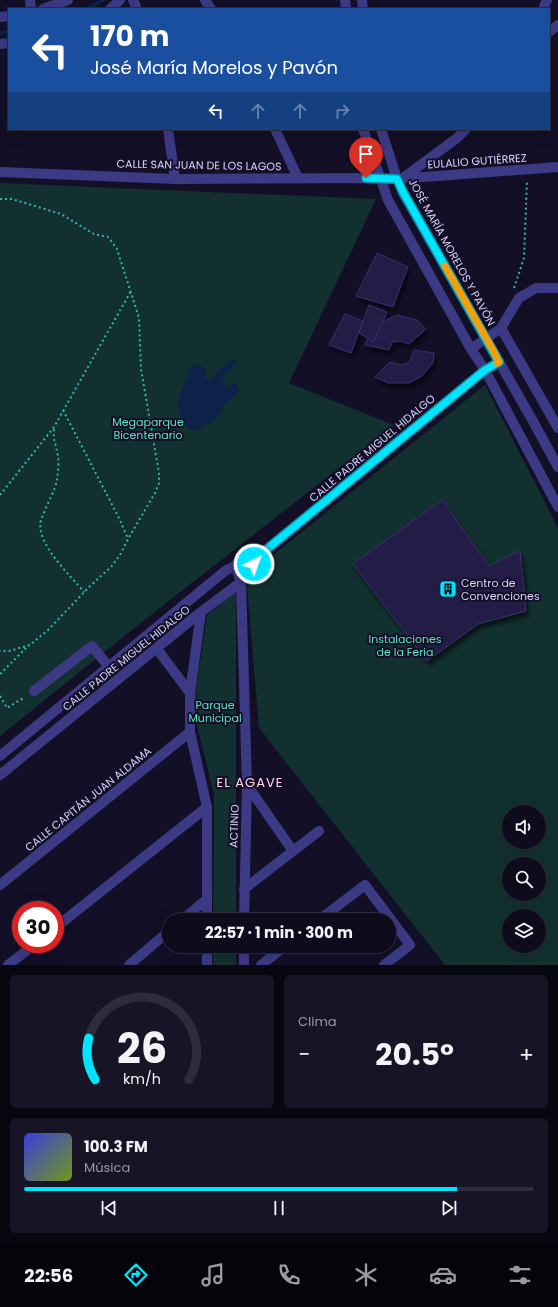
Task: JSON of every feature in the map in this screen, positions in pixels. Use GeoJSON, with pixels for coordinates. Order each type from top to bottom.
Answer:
{"type":"FeatureCollection","features":[{"type":"Feature","properties":{"kind":"street"},"geometry":{"type":"LineString","coordinates":[[46,8],[68,0]]}},
{"type":"Feature","properties":{"kind":"street"},"geometry":{"type":"LineString","coordinates":[[111,8],[120,0]]}},
{"type":"Feature","properties":{"kind":"street"},"geometry":{"type":"LineString","coordinates":[[550,31],[558,24]]}},
{"type":"Feature","properties":{"kind":"street"},"geometry":{"type":"LineString","coordinates":[[168,130],[175,179]]}},
{"type":"Feature","properties":{"kind":"street"},"geometry":{"type":"LineString","coordinates":[[275,130],[298,178]]}},
{"type":"Feature","properties":{"kind":"street"},"geometry":{"type":"LineString","coordinates":[[363,130],[388,200],[471,349],[485,370],[558,507]]}},
{"type":"Feature","properties":{"kind":"street","name":"JOSÉ MARÍA MORELOS Y PAVÓN"},"geometry":{"type":"LineString","coordinates":[[381,130],[400,179],[403,192],[558,467]]}},
{"type":"Feature","properties":{"kind":"street"},"geometry":{"type":"LineString","coordinates":[[400,179],[457,138],[465,130]]}},
{"type":"Feature","properties":{"kind":"street","name":"EULALIO GUTIÉRREZ"},"geometry":{"type":"LineString","coordinates":[[400,179],[558,167]]}},
{"type":"Feature","properties":{"kind":"street","name":"CALLE SAN JUAN DE LOS LAGOS"},"geometry":{"type":"LineString","coordinates":[[0,172],[175,179],[400,179]]}},
{"type":"Feature","properties":{"kind":"street"},"geometry":{"type":"LineString","coordinates":[[471,349],[501,328],[519,298],[536,288],[558,288]]}},
{"type":"Feature","properties":{"kind":"street"},"geometry":{"type":"LineString","coordinates":[[501,328],[558,428]]}},
{"type":"Feature","properties":{"kind":"street","name":"CALLE PADRE MIGUEL HIDALGO"},"geometry":{"type":"LineString","coordinates":[[0,775],[241,582],[261,554],[485,370],[499,362]]}},
{"type":"Feature","properties":{"kind":"street","name":"CALLE PADRE MIGUEL HIDALGO"},"geometry":{"type":"LineString","coordinates":[[0,756],[225,571],[261,554]]}},
{"type":"Feature","properties":{"kind":"street","name":"ACTINIO"},"geometry":{"type":"LineString","coordinates":[[235,565],[241,582],[247,786],[244,913]]}},
{"type":"Feature","properties":{"kind":"street"},"geometry":{"type":"LineString","coordinates":[[202,612],[190,693],[190,732],[207,807],[207,913]]}},
{"type":"Feature","properties":{"kind":"street"},"geometry":{"type":"LineString","coordinates":[[34,691],[92,646],[109,667]]}},
{"type":"Feature","properties":{"kind":"street"},"geometry":{"type":"LineString","coordinates":[[157,649],[190,693]]}},
{"type":"Feature","properties":{"kind":"street","name":"CALLE CAPITÁN JUAN ALDAMA"},"geometry":{"type":"LineString","coordinates":[[0,885],[190,732]]}},
{"type":"Feature","properties":{"kind":"street"},"geometry":{"type":"LineString","coordinates":[[15,744],[24,756]]}},
{"type":"Feature","properties":{"kind":"street"},"geometry":{"type":"LineString","coordinates":[[247,786],[293,851]]}},
{"type":"Feature","properties":{"kind":"street"},"geometry":{"type":"LineString","coordinates":[[64,921],[207,807]]}},
{"type":"Feature","properties":{"kind":"street"},"geometry":{"type":"LineString","coordinates":[[244,890],[319,831]]}},
{"type":"Feature","properties":{"kind":"street"},"geometry":{"type":"LineString","coordinates":[[328,913],[365,884],[386,913]]}},
{"type":"Feature","properties":{"kind":"street"},"geometry":{"type":"LineString","coordinates":[[190,913],[207,899]]}},
{"type":"Feature","properties":{"kind":"street"},"geometry":{"type":"LineString","coordinates":[[384,965],[410,945],[396,926]]}},
{"type":"Feature","properties":{"kind":"street"},"geometry":{"type":"LineString","coordinates":[[129,965],[162,937]]}},
{"type":"Feature","properties":{"kind":"street"},"geometry":{"type":"LineString","coordinates":[[8,965],[23,953]]}},
{"type":"Feature","properties":{"kind":"street"},"geometry":{"type":"LineString","coordinates":[[207,953],[208,965]]}},
{"type":"Feature","properties":{"kind":"street"},"geometry":{"type":"LineString","coordinates":[[244,953],[244,965]]}},
{"type":"Feature","properties":{"kind":"street"},"geometry":{"type":"LineString","coordinates":[[261,965],[277,953]]}},
{"type":"Feature","properties":{"kind":"path"},"geometry":{"type":"LineString","coordinates":[[512,293],[524,258],[527,169]]}},
{"type":"Feature","properties":{"kind":"path"},"geometry":{"type":"LineString","coordinates":[[0,199],[12,199],[61,214],[94,234],[108,237],[117,249],[139,318],[141,369],[159,473],[159,483],[155,493],[120,555],[111,567],[84,592],[48,630],[0,674]]}},
{"type":"Feature","properties":{"kind":"path"},"geometry":{"type":"LineString","coordinates":[[0,495],[54,428],[131,291]]}},
{"type":"Feature","properties":{"kind":"path"},"geometry":{"type":"LineString","coordinates":[[63,410],[120,520],[128,539]]}},
{"type":"Feature","properties":{"kind":"path"},"geometry":{"type":"LineString","coordinates":[[54,428],[53,440],[58,456],[57,482],[41,523],[42,537],[50,551],[84,592]]}},
{"type":"Feature","properties":{"kind":"path"},"geometry":{"type":"LineString","coordinates":[[0,651],[9,651],[30,645]]}},
{"type":"Feature","properties":{"kind":"path"},"geometry":{"type":"LineString","coordinates":[[0,666],[3,670]]}},
{"type":"Feature","properties":{"kind":"path"},"geometry":{"type":"LineString","coordinates":[[0,696],[8,708],[34,691]]}},
{"type":"Feature","properties":{"kind":"green space","name":"Megaparque Bicentenario"},"geometry":{"type":"Polygon","coordinates":[[[0,183],[376,199],[289,383],[394,425],[142,622],[0,736],[0,183]]]}},
{"type":"Feature","properties":{"kind":"green space","name":"Instalaciones de la Feria"},"geometry":{"type":"Polygon","coordinates":[[[485,385],[558,528],[558,965],[445,965],[259,728],[247,586],[273,555],[485,385]]]}},
{"type":"Feature","properties":{"kind":"green space","name":"Parque Municipal"},"geometry":{"type":"Polygon","coordinates":[[[236,591],[236,913],[213,913],[214,794],[193,709],[207,615],[236,591]]]}},
{"type":"Feature","properties":{"kind":"green space"},"geometry":{"type":"Polygon","coordinates":[[[213,953],[236,953],[236,965],[213,965],[213,953]]]}},
{"type":"Feature","properties":{"kind":"water"},"geometry":{"type":"Polygon","coordinates":[[[231,360],[239,361],[221,378],[229,388],[236,381],[240,391],[226,404],[219,416],[205,426],[192,431],[183,421],[180,414],[179,399],[193,364],[206,368],[205,378],[212,380],[219,370],[231,360]]]}},
{"type":"Feature","properties":{"kind":"building"},"geometry":{"type":"Polygon","coordinates":[[[377,253],[408,267],[393,307],[356,296],[377,253]]]}},
{"type":"Feature","properties":{"kind":"building"},"geometry":{"type":"Polygon","coordinates":[[[369,305],[387,312],[374,342],[359,333],[369,305]]]}},
{"type":"Feature","properties":{"kind":"building"},"geometry":{"type":"Polygon","coordinates":[[[345,314],[363,321],[351,353],[329,345],[345,314]]]}},
{"type":"Feature","properties":{"kind":"building"},"geometry":{"type":"Polygon","coordinates":[[[397,315],[417,320],[426,329],[409,344],[400,341],[392,342],[389,350],[365,345],[368,338],[374,342],[382,322],[397,315]]]}},
{"type":"Feature","properties":{"kind":"building"},"geometry":{"type":"Polygon","coordinates":[[[414,350],[434,353],[433,363],[422,376],[409,383],[388,383],[375,377],[390,362],[401,365],[410,362],[414,350]]]}},
{"type":"Feature","properties":{"kind":"building","name":"Centro de Convenciones"},"geometry":{"type":"Polygon","coordinates":[[[442,500],[489,566],[520,551],[526,611],[478,624],[427,661],[353,564],[442,500]]]}},
{"type":"Feature","properties":{"kind":"waterway"},"geometry":{"type":"LineString","coordinates":[[88,8],[103,0]]}},
{"type":"Feature","properties":{"kind":"waterway"},"geometry":{"type":"LineString","coordinates":[[0,33],[8,31]]}},
{"type":"Feature","properties":{"kind":"slow traffic"},"geometry":{"type":"LineString","coordinates":[[445,266],[493,350],[499,362],[497,363]]}},
{"type":"Feature","properties":{"kind":"place","name":"Centro de Convenciones"},"geometry":{"type":"Point","coordinates":[448,589]}},
{"type":"Feature","properties":{"kind":"district","name":"EL AGAVE"},"geometry":{"type":"Point","coordinates":[250,782]}},
{"type":"Feature","properties":{"kind":"route"},"geometry":{"type":"LineString","coordinates":[[254,564],[261,554],[485,370],[499,362],[397,179],[366,178]]}}]}
